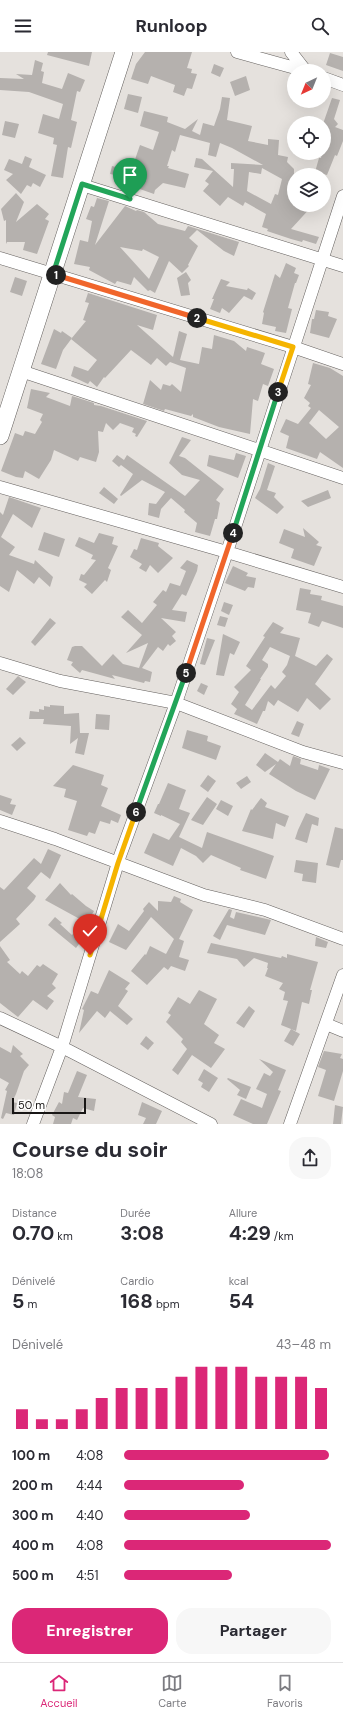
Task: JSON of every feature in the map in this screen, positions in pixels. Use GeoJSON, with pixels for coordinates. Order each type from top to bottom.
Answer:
{"type":"FeatureCollection","features":[{"type":"Feature","properties":{"kind":"street"},"geometry":{"type":"LineString","coordinates":[[0,436],[124,52]]}},
{"type":"Feature","properties":{"kind":"street"},"geometry":{"type":"LineString","coordinates":[[237,52],[287,66]]}},
{"type":"Feature","properties":{"kind":"street"},"geometry":{"type":"LineString","coordinates":[[291,52],[300,64]]}},
{"type":"Feature","properties":{"kind":"street"},"geometry":{"type":"LineString","coordinates":[[331,81],[343,85]]}},
{"type":"Feature","properties":{"kind":"street"},"geometry":{"type":"LineString","coordinates":[[82,184],[343,266]]}},
{"type":"Feature","properties":{"kind":"street"},"geometry":{"type":"LineString","coordinates":[[32,1124],[62,1047],[118,863],[176,704],[343,196]]}},
{"type":"Feature","properties":{"kind":"street"},"geometry":{"type":"LineString","coordinates":[[0,258],[293,347],[343,364]]}},
{"type":"Feature","properties":{"kind":"street"},"geometry":{"type":"LineString","coordinates":[[21,372],[343,478]]}},
{"type":"Feature","properties":{"kind":"street"},"geometry":{"type":"LineString","coordinates":[[0,487],[343,587]]}},
{"type":"Feature","properties":{"kind":"street"},"geometry":{"type":"LineString","coordinates":[[0,663],[60,681],[176,704],[303,752],[343,763]]}},
{"type":"Feature","properties":{"kind":"street"},"geometry":{"type":"LineString","coordinates":[[0,821],[55,839],[204,895],[265,910],[343,940]]}},
{"type":"Feature","properties":{"kind":"street"},"geometry":{"type":"LineString","coordinates":[[290,1124],[343,975]]}},
{"type":"Feature","properties":{"kind":"street"},"geometry":{"type":"LineString","coordinates":[[0,1018],[62,1047],[211,1124]]}},
{"type":"Feature","properties":{"kind":"street"},"geometry":{"type":"LineString","coordinates":[[326,1024],[343,1031]]}},
{"type":"Feature","properties":{"kind":"building"},"geometry":{"type":"Polygon","coordinates":[[[48,52],[92,52],[89,66],[47,55],[48,52]]]}},
{"type":"Feature","properties":{"kind":"building"},"geometry":{"type":"Polygon","coordinates":[[[145,52],[192,52],[187,68],[192,69],[191,73],[197,74],[192,89],[187,88],[184,96],[173,92],[175,85],[151,76],[148,84],[131,79],[136,64],[145,52]]]}},
{"type":"Feature","properties":{"kind":"building"},"geometry":{"type":"Polygon","coordinates":[[[330,53],[343,57],[343,71],[331,67],[331,64],[326,64],[330,53]]]}},
{"type":"Feature","properties":{"kind":"building"},"geometry":{"type":"Polygon","coordinates":[[[35,60],[43,63],[41,71],[44,72],[42,83],[62,89],[68,73],[85,80],[80,92],[77,91],[71,120],[77,122],[71,148],[68,147],[63,178],[51,176],[57,145],[53,144],[54,138],[38,133],[43,114],[59,119],[63,104],[29,92],[0,90],[0,78],[24,79],[16,74],[32,75],[35,60]]]}},
{"type":"Feature","properties":{"kind":"building"},"geometry":{"type":"Polygon","coordinates":[[[214,64],[224,68],[220,77],[211,73],[214,64]]]}},
{"type":"Feature","properties":{"kind":"building"},"geometry":{"type":"Polygon","coordinates":[[[246,76],[250,90],[235,96],[230,82],[246,76]]]}},
{"type":"Feature","properties":{"kind":"building"},"geometry":{"type":"Polygon","coordinates":[[[128,94],[142,97],[138,113],[124,109],[128,94]]]}},
{"type":"Feature","properties":{"kind":"building"},"geometry":{"type":"Polygon","coordinates":[[[222,97],[230,98],[227,120],[252,126],[248,141],[268,145],[268,139],[279,140],[278,155],[287,157],[287,162],[293,168],[287,168],[287,212],[307,212],[291,229],[319,237],[316,244],[303,240],[302,242],[267,231],[268,229],[262,227],[266,214],[245,202],[243,206],[228,197],[220,206],[203,191],[209,184],[205,181],[213,171],[194,167],[196,158],[202,159],[233,187],[234,169],[231,169],[231,163],[263,165],[220,143],[216,157],[208,155],[210,143],[180,135],[175,152],[172,150],[167,166],[169,166],[168,168],[189,174],[185,188],[163,183],[155,190],[154,194],[114,180],[115,175],[110,174],[112,166],[131,171],[140,145],[153,150],[159,132],[140,126],[144,111],[168,117],[167,122],[185,129],[198,119],[192,131],[200,135],[203,123],[214,126],[220,109],[222,97]],[[262,168],[261,174],[249,172],[247,191],[271,204],[275,194],[278,195],[282,179],[262,168]]]}},
{"type":"Feature","properties":{"kind":"building"},"geometry":{"type":"Polygon","coordinates":[[[332,98],[340,100],[334,119],[338,124],[335,127],[343,130],[343,141],[330,168],[316,168],[318,160],[331,160],[331,116],[326,116],[329,108],[331,108],[332,98]]]}},
{"type":"Feature","properties":{"kind":"building"},"geometry":{"type":"Polygon","coordinates":[[[5,121],[19,124],[15,138],[2,135],[5,121]]]}},
{"type":"Feature","properties":{"kind":"building"},"geometry":{"type":"Polygon","coordinates":[[[25,156],[32,159],[29,167],[46,175],[40,187],[33,183],[31,187],[27,185],[21,194],[6,180],[13,174],[4,170],[9,159],[22,164],[25,156]]]}},
{"type":"Feature","properties":{"kind":"building"},"geometry":{"type":"Polygon","coordinates":[[[16,193],[24,202],[16,222],[37,204],[49,214],[45,219],[49,221],[37,254],[23,250],[25,242],[7,242],[6,244],[6,220],[4,221],[1,209],[16,193]]]}},
{"type":"Feature","properties":{"kind":"building"},"geometry":{"type":"Polygon","coordinates":[[[97,198],[109,201],[95,245],[125,206],[136,211],[144,212],[158,224],[185,231],[188,226],[239,242],[234,256],[224,251],[197,230],[189,238],[198,246],[188,265],[189,266],[182,273],[169,261],[155,293],[150,290],[148,291],[134,277],[131,285],[117,281],[115,284],[89,270],[90,267],[74,264],[80,240],[88,242],[92,221],[86,219],[91,206],[94,207],[97,198]],[[120,247],[149,279],[159,257],[143,249],[142,251],[120,247]]]}},
{"type":"Feature","properties":{"kind":"building"},"geometry":{"type":"Polygon","coordinates":[[[286,263],[296,268],[294,273],[299,275],[295,283],[288,308],[292,309],[286,333],[275,331],[276,327],[262,324],[263,312],[275,274],[280,278],[286,263]]]}},
{"type":"Feature","properties":{"kind":"building"},"geometry":{"type":"Polygon","coordinates":[[[186,272],[191,280],[188,283],[190,295],[181,296],[177,278],[186,272]]]}},
{"type":"Feature","properties":{"kind":"building"},"geometry":{"type":"Polygon","coordinates":[[[15,277],[27,281],[22,296],[10,292],[15,277]]]}},
{"type":"Feature","properties":{"kind":"building"},"geometry":{"type":"Polygon","coordinates":[[[221,279],[230,282],[226,286],[247,290],[248,288],[256,293],[252,300],[244,296],[229,313],[222,308],[220,313],[210,309],[214,299],[212,299],[221,279]]]}},
{"type":"Feature","properties":{"kind":"building"},"geometry":{"type":"Polygon","coordinates":[[[88,293],[157,315],[153,330],[137,325],[173,357],[179,331],[187,334],[180,360],[199,364],[202,347],[212,349],[214,335],[234,341],[246,351],[247,347],[265,353],[261,364],[274,369],[268,386],[263,384],[258,401],[253,399],[250,434],[219,427],[193,417],[193,414],[191,416],[165,409],[164,411],[143,404],[150,380],[161,390],[163,384],[170,386],[172,384],[181,392],[186,368],[170,362],[166,366],[157,358],[151,365],[131,350],[105,378],[104,377],[97,387],[90,381],[88,384],[71,376],[74,366],[88,371],[97,360],[71,339],[86,321],[83,320],[89,303],[85,302],[88,293]]]}},
{"type":"Feature","properties":{"kind":"building"},"geometry":{"type":"Polygon","coordinates":[[[316,310],[329,312],[328,316],[337,319],[329,338],[310,333],[312,319],[314,319],[316,310]]]}},
{"type":"Feature","properties":{"kind":"building"},"geometry":{"type":"Polygon","coordinates":[[[54,329],[61,333],[62,331],[72,338],[63,350],[56,369],[41,364],[54,329]]]}},
{"type":"Feature","properties":{"kind":"building"},"geometry":{"type":"Polygon","coordinates":[[[313,363],[330,368],[343,376],[343,468],[320,452],[317,459],[286,448],[289,436],[280,432],[286,419],[298,424],[311,408],[308,406],[310,403],[304,398],[311,385],[308,384],[313,363]],[[319,410],[309,423],[326,439],[339,427],[319,410]]]}},
{"type":"Feature","properties":{"kind":"building"},"geometry":{"type":"Polygon","coordinates":[[[31,389],[50,393],[46,397],[70,406],[72,396],[94,403],[94,405],[147,421],[137,437],[135,436],[136,434],[132,432],[134,428],[120,423],[113,430],[106,423],[103,432],[98,431],[99,452],[96,462],[80,457],[78,461],[54,450],[51,460],[39,479],[25,471],[23,478],[16,477],[1,471],[15,433],[23,436],[25,431],[35,434],[42,422],[40,420],[43,414],[27,408],[31,389]]]}},
{"type":"Feature","properties":{"kind":"building"},"geometry":{"type":"Polygon","coordinates":[[[182,437],[191,440],[179,456],[185,458],[224,489],[216,500],[220,503],[217,519],[215,519],[210,536],[195,532],[197,523],[171,498],[161,509],[159,518],[148,515],[149,503],[156,504],[165,492],[142,480],[121,496],[120,495],[133,474],[121,465],[119,467],[112,461],[117,455],[124,460],[127,455],[185,496],[200,480],[182,475],[169,463],[182,437]]]}},
{"type":"Feature","properties":{"kind":"building"},"geometry":{"type":"Polygon","coordinates":[[[236,453],[246,456],[238,478],[207,466],[209,455],[234,460],[236,453]]]}},
{"type":"Feature","properties":{"kind":"building"},"geometry":{"type":"Polygon","coordinates":[[[268,463],[275,466],[267,490],[276,493],[274,497],[284,507],[277,514],[255,498],[260,489],[268,463]]]}},
{"type":"Feature","properties":{"kind":"building"},"geometry":{"type":"Polygon","coordinates":[[[104,487],[118,499],[114,504],[99,493],[104,487]]]}},
{"type":"Feature","properties":{"kind":"building"},"geometry":{"type":"Polygon","coordinates":[[[328,490],[331,498],[308,507],[301,501],[328,490]]]}},
{"type":"Feature","properties":{"kind":"building"},"geometry":{"type":"Polygon","coordinates":[[[9,497],[41,508],[32,528],[13,514],[1,537],[15,547],[9,555],[34,564],[35,560],[53,577],[50,587],[39,577],[34,584],[17,570],[9,592],[0,586],[0,512],[3,515],[9,497]]]}},
{"type":"Feature","properties":{"kind":"building"},"geometry":{"type":"Polygon","coordinates":[[[303,528],[319,542],[316,545],[322,547],[314,566],[291,558],[294,549],[279,543],[284,529],[305,537],[303,528]]]}},
{"type":"Feature","properties":{"kind":"building"},"geometry":{"type":"Polygon","coordinates":[[[44,532],[65,539],[59,557],[38,550],[44,532]]]}},
{"type":"Feature","properties":{"kind":"building"},"geometry":{"type":"Polygon","coordinates":[[[99,533],[114,537],[112,544],[118,546],[108,568],[111,570],[107,582],[105,580],[92,594],[84,587],[87,584],[79,580],[81,574],[84,575],[96,560],[91,559],[93,555],[75,546],[79,537],[94,543],[99,533]]]}},
{"type":"Feature","properties":{"kind":"building"},"geometry":{"type":"Polygon","coordinates":[[[141,538],[159,543],[158,546],[173,558],[158,573],[150,565],[146,572],[139,568],[142,564],[130,557],[134,549],[137,550],[141,538]]]}},
{"type":"Feature","properties":{"kind":"building"},"geometry":{"type":"Polygon","coordinates":[[[187,560],[198,565],[197,571],[186,596],[182,594],[172,610],[187,612],[185,622],[161,618],[176,632],[172,636],[176,641],[170,646],[168,644],[163,651],[158,647],[142,668],[152,672],[150,682],[145,681],[144,683],[112,675],[115,679],[82,670],[80,673],[71,665],[73,662],[67,660],[72,647],[82,646],[102,666],[113,654],[123,664],[139,668],[148,643],[126,653],[142,635],[121,617],[128,610],[142,623],[157,605],[153,602],[163,590],[166,592],[170,583],[180,586],[186,571],[180,568],[187,560]]]}},
{"type":"Feature","properties":{"kind":"building"},"geometry":{"type":"Polygon","coordinates":[[[233,566],[248,573],[246,576],[256,578],[254,588],[248,587],[245,591],[225,583],[233,566]]]}},
{"type":"Feature","properties":{"kind":"building"},"geometry":{"type":"Polygon","coordinates":[[[300,588],[311,590],[310,594],[322,596],[321,600],[343,606],[343,628],[322,621],[319,627],[308,623],[311,613],[296,610],[300,588]]]}},
{"type":"Feature","properties":{"kind":"building"},"geometry":{"type":"Polygon","coordinates":[[[224,602],[233,605],[229,615],[221,611],[224,602]]]}},
{"type":"Feature","properties":{"kind":"building"},"geometry":{"type":"Polygon","coordinates":[[[220,616],[228,618],[225,627],[217,625],[220,616]]]}},
{"type":"Feature","properties":{"kind":"building"},"geometry":{"type":"Polygon","coordinates":[[[50,618],[56,623],[35,646],[31,642],[50,618]]]}},
{"type":"Feature","properties":{"kind":"building"},"geometry":{"type":"Polygon","coordinates":[[[273,622],[284,628],[280,633],[300,638],[295,656],[316,666],[327,654],[333,659],[315,684],[331,699],[320,710],[307,698],[298,712],[278,700],[274,706],[268,701],[265,711],[263,711],[257,724],[234,714],[237,709],[231,704],[239,692],[234,687],[251,670],[246,666],[265,637],[263,636],[273,622]],[[270,647],[262,660],[268,664],[268,667],[245,705],[252,710],[271,685],[275,689],[286,676],[282,672],[287,665],[290,656],[270,647]]]}},
{"type":"Feature","properties":{"kind":"building"},"geometry":{"type":"Polygon","coordinates":[[[223,634],[240,642],[234,655],[230,653],[224,676],[216,675],[223,634]]]}},
{"type":"Feature","properties":{"kind":"building"},"geometry":{"type":"Polygon","coordinates":[[[207,638],[215,640],[205,665],[200,664],[207,638]]]}},
{"type":"Feature","properties":{"kind":"building"},"geometry":{"type":"Polygon","coordinates":[[[18,676],[26,682],[13,695],[6,689],[18,676]]]}},
{"type":"Feature","properties":{"kind":"building"},"geometry":{"type":"Polygon","coordinates":[[[201,683],[208,686],[204,695],[197,691],[201,683]]]}},
{"type":"Feature","properties":{"kind":"building"},"geometry":{"type":"Polygon","coordinates":[[[50,705],[64,706],[64,714],[79,713],[80,733],[89,733],[84,755],[75,753],[78,738],[70,744],[71,726],[43,724],[44,719],[29,719],[30,711],[39,712],[39,709],[44,710],[44,706],[50,707],[50,705]]]}},
{"type":"Feature","properties":{"kind":"building"},"geometry":{"type":"Polygon","coordinates":[[[96,714],[110,715],[109,730],[95,729],[96,714]]]}},
{"type":"Feature","properties":{"kind":"building"},"geometry":{"type":"Polygon","coordinates":[[[297,721],[304,724],[299,737],[291,734],[297,721]]]}},
{"type":"Feature","properties":{"kind":"building"},"geometry":{"type":"Polygon","coordinates":[[[187,730],[208,736],[207,741],[221,746],[216,760],[182,748],[187,730]]]}},
{"type":"Feature","properties":{"kind":"building"},"geometry":{"type":"Polygon","coordinates":[[[20,737],[26,743],[17,751],[11,745],[20,737]]]}},
{"type":"Feature","properties":{"kind":"building"},"geometry":{"type":"Polygon","coordinates":[[[265,753],[278,762],[280,759],[290,766],[293,756],[301,759],[300,764],[318,770],[319,765],[330,769],[315,800],[296,791],[269,774],[276,764],[265,772],[256,765],[265,753]]]}},
{"type":"Feature","properties":{"kind":"building"},"geometry":{"type":"Polygon","coordinates":[[[73,765],[104,775],[101,785],[108,788],[101,806],[121,815],[118,823],[111,820],[110,824],[100,821],[95,834],[89,832],[87,836],[68,830],[77,801],[64,797],[66,789],[53,786],[73,765]]]}},
{"type":"Feature","properties":{"kind":"building"},"geometry":{"type":"Polygon","coordinates":[[[208,775],[216,781],[208,792],[200,786],[208,775]]]}},
{"type":"Feature","properties":{"kind":"building"},"geometry":{"type":"Polygon","coordinates":[[[247,776],[251,782],[241,789],[236,783],[247,776]]]}},
{"type":"Feature","properties":{"kind":"building"},"geometry":{"type":"Polygon","coordinates":[[[168,783],[186,790],[179,809],[190,813],[179,837],[202,848],[207,832],[274,856],[266,879],[240,870],[241,868],[211,855],[203,863],[196,856],[181,848],[173,866],[144,853],[153,833],[169,840],[180,824],[154,813],[168,783]]]}},
{"type":"Feature","properties":{"kind":"building"},"geometry":{"type":"Polygon","coordinates":[[[0,795],[12,799],[10,804],[16,805],[12,815],[0,810],[0,795]]]}},
{"type":"Feature","properties":{"kind":"building"},"geometry":{"type":"Polygon","coordinates":[[[207,797],[217,804],[203,825],[191,820],[207,797]]]}},
{"type":"Feature","properties":{"kind":"building"},"geometry":{"type":"Polygon","coordinates":[[[261,798],[267,803],[265,807],[289,816],[285,827],[276,823],[273,839],[242,831],[251,809],[252,810],[261,798]]]}},
{"type":"Feature","properties":{"kind":"building"},"geometry":{"type":"Polygon","coordinates":[[[221,800],[233,806],[228,816],[216,809],[221,800]]]}},
{"type":"Feature","properties":{"kind":"building"},"geometry":{"type":"Polygon","coordinates":[[[306,813],[319,818],[318,826],[312,824],[307,843],[295,839],[306,813]]]}},
{"type":"Feature","properties":{"kind":"building"},"geometry":{"type":"Polygon","coordinates":[[[335,827],[343,829],[343,860],[341,860],[339,868],[326,865],[335,827]]]}},
{"type":"Feature","properties":{"kind":"building"},"geometry":{"type":"Polygon","coordinates":[[[48,849],[61,855],[50,879],[41,872],[27,888],[36,896],[34,900],[16,919],[20,924],[0,942],[0,887],[4,890],[34,858],[41,864],[48,849]]]}},
{"type":"Feature","properties":{"kind":"building"},"geometry":{"type":"Polygon","coordinates":[[[296,860],[318,863],[316,883],[302,881],[303,874],[294,872],[296,860]]]}},
{"type":"Feature","properties":{"kind":"building"},"geometry":{"type":"Polygon","coordinates":[[[60,883],[71,895],[72,894],[94,911],[87,923],[45,900],[60,883]]]}},
{"type":"Feature","properties":{"kind":"building"},"geometry":{"type":"Polygon","coordinates":[[[174,896],[181,899],[180,902],[193,910],[179,939],[184,941],[179,957],[189,960],[185,971],[171,966],[168,970],[164,967],[147,985],[131,971],[145,954],[146,955],[150,946],[166,954],[174,939],[151,917],[126,950],[109,942],[118,924],[129,931],[149,902],[158,911],[158,901],[171,902],[174,896]]]}},
{"type":"Feature","properties":{"kind":"building"},"geometry":{"type":"Polygon","coordinates":[[[229,909],[232,910],[230,917],[234,919],[236,912],[271,920],[265,935],[227,925],[220,940],[213,936],[229,909]]]}},
{"type":"Feature","properties":{"kind":"building"},"geometry":{"type":"Polygon","coordinates":[[[55,917],[72,935],[74,933],[82,940],[76,948],[48,925],[55,917]]]}},
{"type":"Feature","properties":{"kind":"building"},"geometry":{"type":"Polygon","coordinates":[[[316,937],[328,942],[326,948],[315,946],[316,937]]]}},
{"type":"Feature","properties":{"kind":"building"},"geometry":{"type":"Polygon","coordinates":[[[211,943],[281,958],[282,956],[287,958],[287,954],[318,962],[310,990],[312,990],[309,1004],[302,1002],[296,1031],[281,1025],[288,1001],[283,1000],[285,992],[279,989],[283,983],[265,976],[268,963],[254,958],[244,967],[237,959],[207,953],[211,943]]]}},
{"type":"Feature","properties":{"kind":"building"},"geometry":{"type":"Polygon","coordinates":[[[0,946],[10,960],[7,962],[20,974],[22,971],[28,976],[37,965],[40,967],[43,964],[58,974],[52,984],[56,988],[47,996],[54,1001],[47,1010],[33,1000],[18,1017],[0,1003],[0,946]]]}},
{"type":"Feature","properties":{"kind":"building"},"geometry":{"type":"Polygon","coordinates":[[[109,970],[130,983],[125,989],[128,991],[118,1006],[133,1019],[127,1025],[110,1011],[105,1018],[97,1011],[79,1033],[84,1010],[82,1009],[91,991],[98,994],[109,970]]]}},
{"type":"Feature","properties":{"kind":"building"},"geometry":{"type":"Polygon","coordinates":[[[199,990],[217,999],[204,1024],[219,1035],[214,1043],[225,1049],[211,1068],[192,1055],[178,1075],[172,1070],[187,1049],[181,1042],[183,1039],[166,1022],[171,1015],[168,1013],[178,997],[190,1004],[199,990]]]}},
{"type":"Feature","properties":{"kind":"building"},"geometry":{"type":"Polygon","coordinates":[[[249,1006],[255,1011],[244,1028],[236,1023],[249,1006]]]}},
{"type":"Feature","properties":{"kind":"building"},"geometry":{"type":"Polygon","coordinates":[[[291,1029],[300,1034],[293,1046],[284,1041],[291,1029]]]}},
{"type":"Feature","properties":{"kind":"building"},"geometry":{"type":"Polygon","coordinates":[[[146,1036],[154,1043],[148,1050],[140,1044],[146,1036]]]}},
{"type":"Feature","properties":{"kind":"building"},"geometry":{"type":"Polygon","coordinates":[[[13,1045],[23,1054],[20,1056],[29,1065],[24,1071],[12,1102],[17,1103],[14,1115],[6,1113],[3,1119],[1,1118],[7,1091],[5,1090],[9,1083],[0,1078],[0,1047],[11,1053],[13,1045]]]}},
{"type":"Feature","properties":{"kind":"building"},"geometry":{"type":"Polygon","coordinates":[[[324,1051],[342,1054],[340,1058],[343,1059],[343,1071],[334,1101],[318,1096],[326,1070],[318,1067],[324,1051]]]}},
{"type":"Feature","properties":{"kind":"building"},"geometry":{"type":"Polygon","coordinates":[[[259,1059],[286,1070],[278,1090],[281,1091],[267,1124],[253,1124],[233,1115],[241,1099],[262,1108],[267,1094],[256,1089],[264,1073],[270,1076],[273,1072],[259,1059]]]}},
{"type":"Feature","properties":{"kind":"building"},"geometry":{"type":"Polygon","coordinates":[[[204,1069],[218,1078],[209,1092],[201,1087],[203,1083],[198,1080],[204,1069]]]}},
{"type":"Feature","properties":{"kind":"building"},"geometry":{"type":"Polygon","coordinates":[[[77,1071],[87,1075],[78,1097],[96,1099],[94,1111],[83,1108],[77,1120],[73,1118],[71,1124],[53,1124],[55,1117],[52,1115],[59,1102],[62,1104],[64,1092],[68,1093],[77,1071]]]}},
{"type":"Feature","properties":{"kind":"building"},"geometry":{"type":"Polygon","coordinates":[[[228,1078],[251,1087],[246,1099],[237,1095],[240,1090],[227,1079],[228,1078]]]}},
{"type":"Feature","properties":{"kind":"building"},"geometry":{"type":"Polygon","coordinates":[[[142,1102],[162,1111],[156,1124],[143,1124],[146,1118],[138,1115],[142,1102]]]}},
{"type":"Feature","properties":{"kind":"building"},"geometry":{"type":"Polygon","coordinates":[[[335,1105],[343,1107],[341,1124],[333,1124],[335,1105]]]}},
{"type":"Feature","properties":{"kind":"route"},"geometry":{"type":"LineString","coordinates":[[90,955],[120,856],[176,704],[293,347],[53,274],[82,184],[130,199]]}}]}
